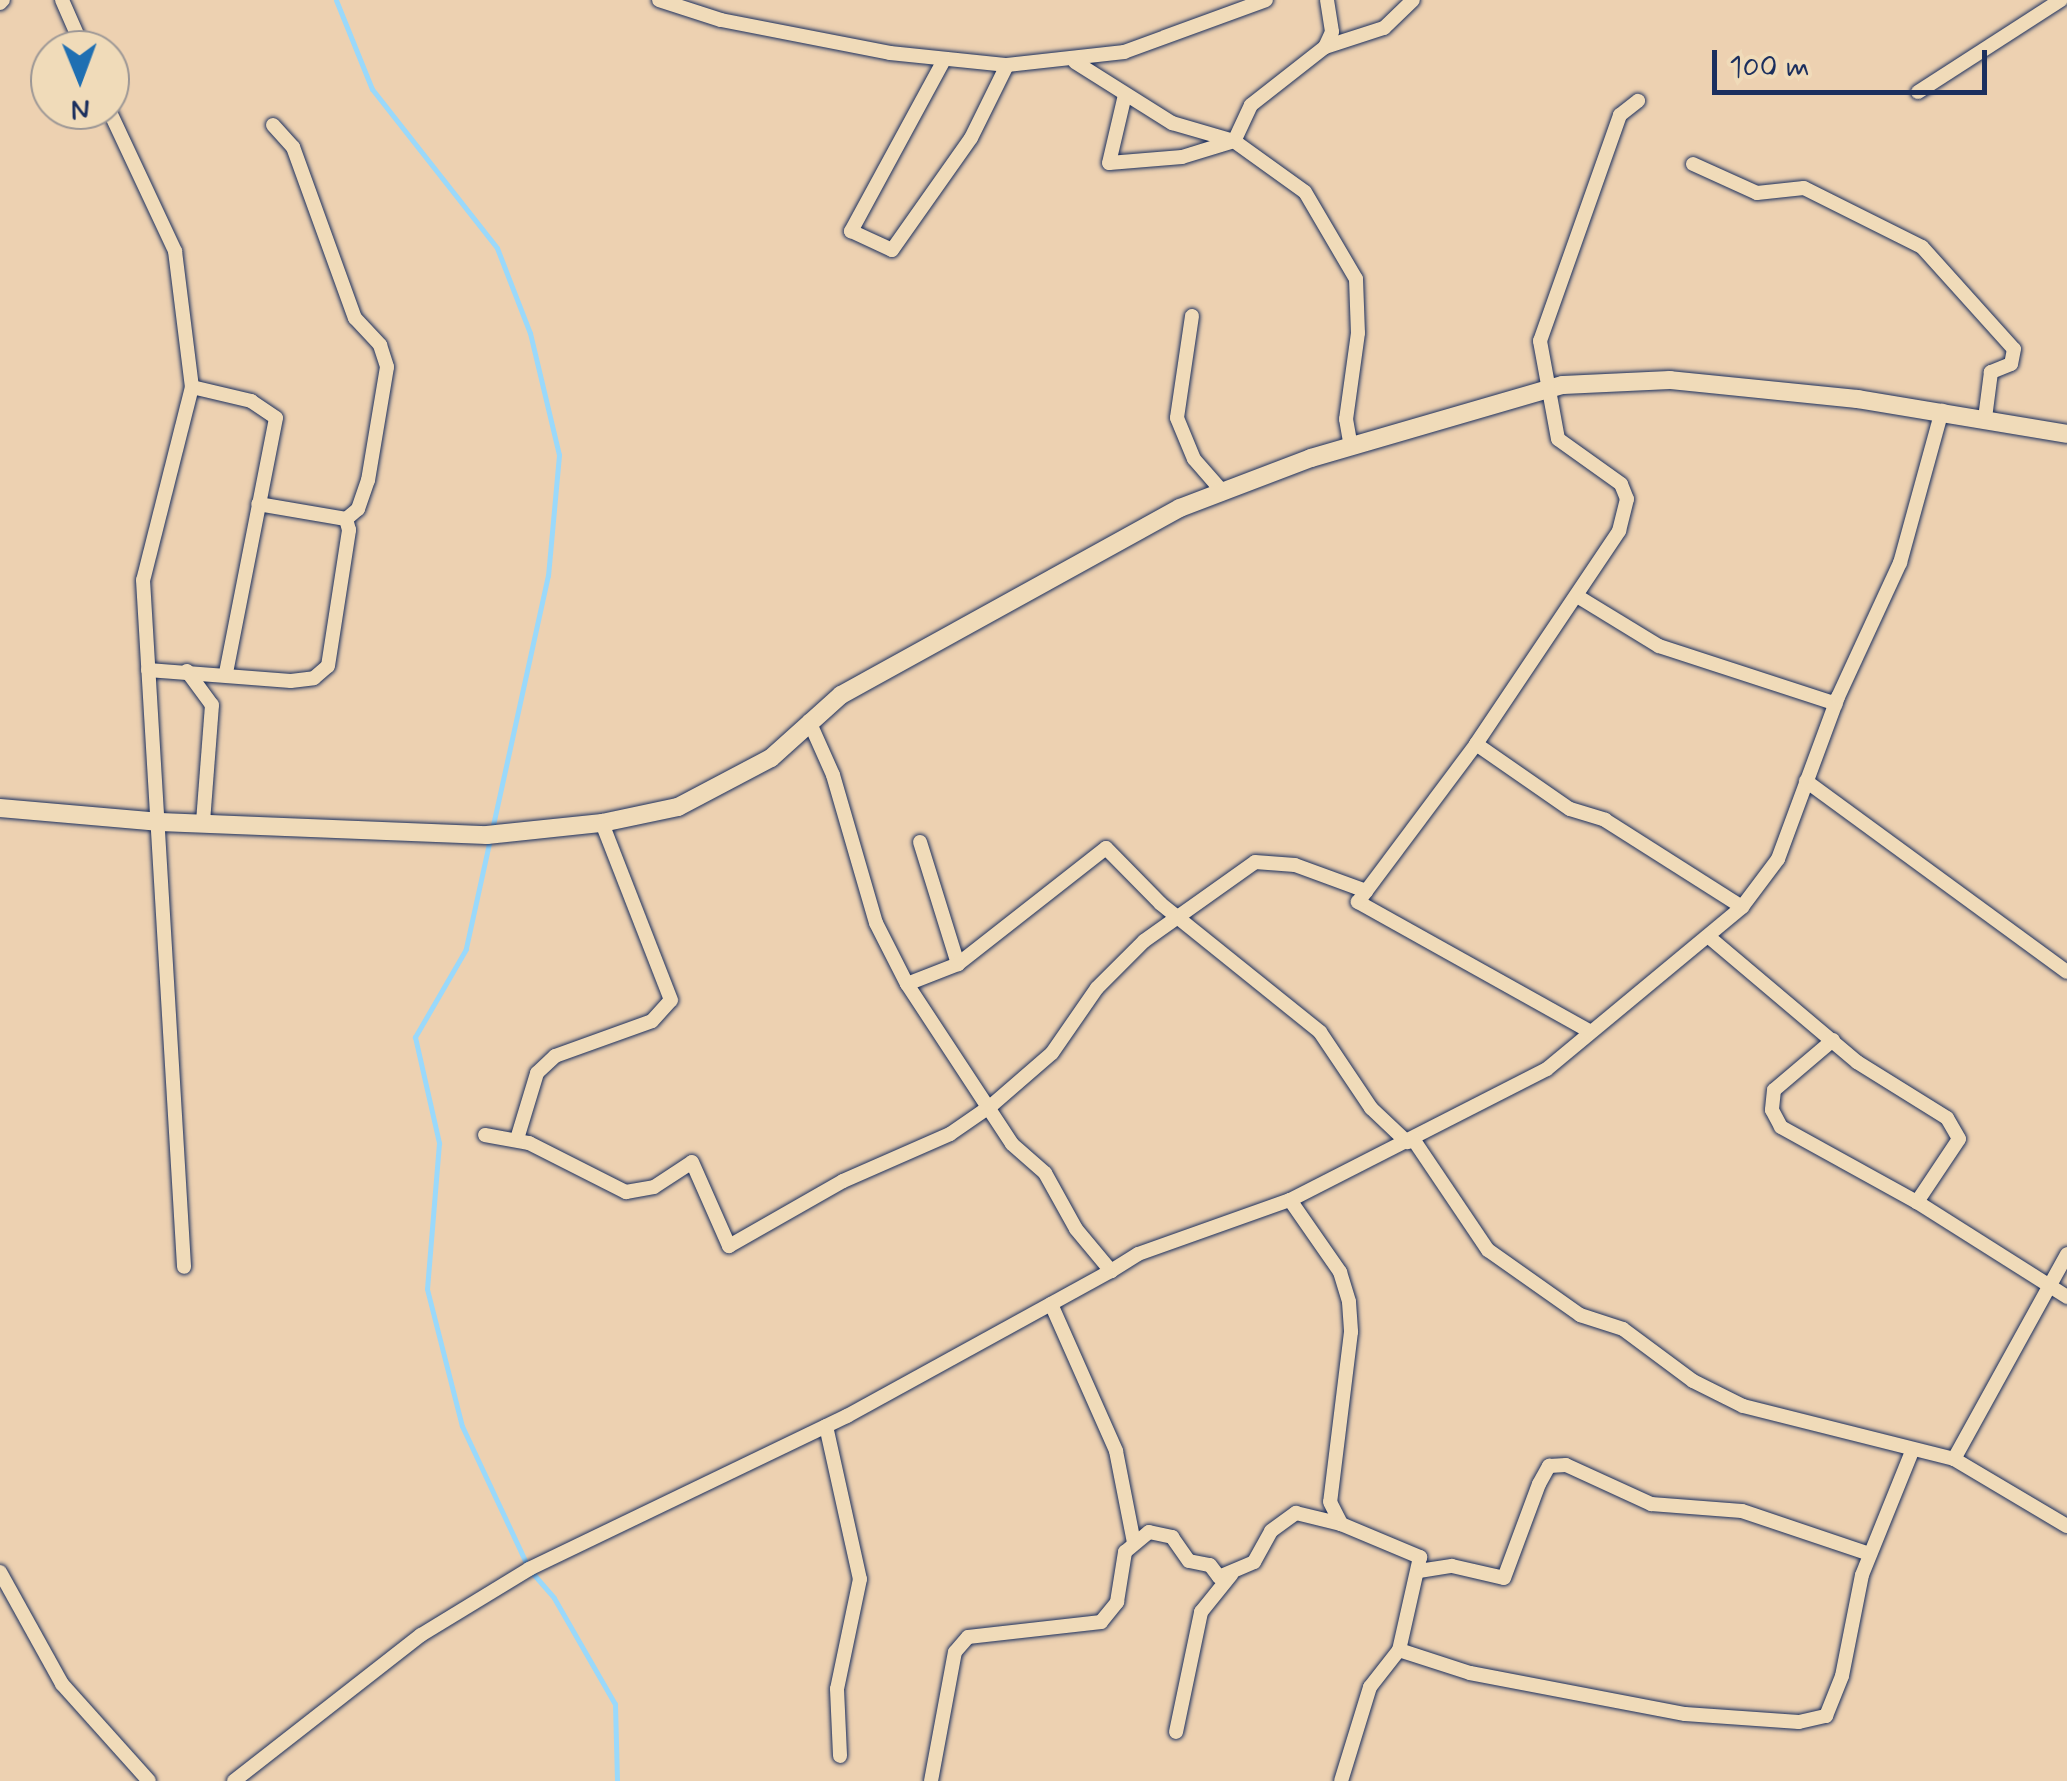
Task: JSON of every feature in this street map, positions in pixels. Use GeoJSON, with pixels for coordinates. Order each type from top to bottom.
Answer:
{"type":"FeatureCollection","features":[{"type":"Feature","properties":{"kind":"street"},"geometry":{"type":"LineString","coordinates":[[62,0],[75,30]]}},
{"type":"Feature","properties":{"kind":"street"},"geometry":{"type":"LineString","coordinates":[[659,0],[944,60],[1007,65],[1075,62],[1108,56],[1266,0]]}},
{"type":"Feature","properties":{"kind":"street"},"geometry":{"type":"LineString","coordinates":[[1325,46],[1332,32],[1327,0]]}},
{"type":"Feature","properties":{"kind":"street"},"geometry":{"type":"LineString","coordinates":[[1125,95],[1109,163],[1182,157],[1234,141],[1251,106],[1325,46],[1384,28],[1413,0]]}},
{"type":"Feature","properties":{"kind":"street"},"geometry":{"type":"LineString","coordinates":[[1918,92],[2061,0]]}},
{"type":"Feature","properties":{"kind":"street"},"geometry":{"type":"LineString","coordinates":[[1100,80],[1108,56]]}},
{"type":"Feature","properties":{"kind":"street"},"geometry":{"type":"LineString","coordinates":[[944,60],[851,232],[892,250],[971,138],[1007,65]]}},
{"type":"Feature","properties":{"kind":"street"},"geometry":{"type":"LineString","coordinates":[[1075,62],[1172,123],[1234,141],[1305,192],[1356,280],[1358,333],[1346,420],[1351,446]]}},
{"type":"Feature","properties":{"kind":"street"},"geometry":{"type":"LineString","coordinates":[[1589,1031],[1358,902],[1476,744],[1618,531],[1627,499],[1621,484],[1558,439],[1545,390],[1542,325],[1620,115],[1638,101]]}},
{"type":"Feature","properties":{"kind":"street"},"geometry":{"type":"LineString","coordinates":[[258,504],[346,519],[358,509],[368,480],[386,367],[380,345],[355,318],[298,158],[273,125]]}},
{"type":"Feature","properties":{"kind":"street"},"geometry":{"type":"LineString","coordinates":[[118,130],[175,250],[192,388],[143,580],[184,1268]]}},
{"type":"Feature","properties":{"kind":"street"},"geometry":{"type":"LineString","coordinates":[[1693,164],[1757,194],[1804,188],[1922,247],[2014,349],[2010,364],[1991,372],[1984,418]]}},
{"type":"Feature","properties":{"kind":"street"},"geometry":{"type":"LineString","coordinates":[[1192,316],[1178,418],[1194,459],[1222,491]]}},
{"type":"Feature","properties":{"kind":"street"},"geometry":{"type":"LineString","coordinates":[[0,808],[160,822],[486,835],[602,823],[678,806],[726,786],[771,758],[809,721],[858,685],[1222,491],[1351,446],[1545,390],[1608,379],[1670,380],[1942,411],[2067,434]]}},
{"type":"Feature","properties":{"kind":"street"},"geometry":{"type":"LineString","coordinates":[[192,388],[270,408],[276,418],[226,673]]}},
{"type":"Feature","properties":{"kind":"street"},"geometry":{"type":"LineString","coordinates":[[234,1781],[420,1636],[482,1597],[826,1426],[1152,1249],[1290,1200],[1548,1068],[1709,937],[1742,907],[1778,859],[1836,704],[1900,563],[1942,411]]}},
{"type":"Feature","properties":{"kind":"street"},"geometry":{"type":"LineString","coordinates":[[148,670],[226,673],[290,681],[314,678],[328,666],[350,530],[346,519]]}},
{"type":"Feature","properties":{"kind":"street"},"geometry":{"type":"LineString","coordinates":[[1577,596],[1659,646],[1836,704]]}},
{"type":"Feature","properties":{"kind":"street"},"geometry":{"type":"LineString","coordinates":[[188,671],[212,705],[203,823]]}},
{"type":"Feature","properties":{"kind":"street"},"geometry":{"type":"LineString","coordinates":[[809,721],[832,775],[876,923],[907,984],[992,1105],[1012,1144],[1045,1172],[1076,1229],[1112,1271]]}},
{"type":"Feature","properties":{"kind":"street"},"geometry":{"type":"LineString","coordinates":[[1476,744],[1570,809],[1604,820],[1742,907]]}},
{"type":"Feature","properties":{"kind":"street"},"geometry":{"type":"LineString","coordinates":[[1806,781],[1825,802],[2067,972]]}},
{"type":"Feature","properties":{"kind":"street"},"geometry":{"type":"LineString","coordinates":[[517,1139],[537,1073],[554,1056],[652,1021],[670,1000],[602,823]]}},
{"type":"Feature","properties":{"kind":"street"},"geometry":{"type":"LineString","coordinates":[[920,842],[958,964]]}},
{"type":"Feature","properties":{"kind":"street"},"geometry":{"type":"LineString","coordinates":[[907,984],[958,964],[1106,848],[1174,915],[1320,1032],[1372,1108],[1410,1140],[1488,1250],[1580,1315],[1623,1330],[1693,1381],[1744,1406],[1876,1435],[1912,1451],[1954,1459],[2067,1526]]}},
{"type":"Feature","properties":{"kind":"street"},"geometry":{"type":"LineString","coordinates":[[485,1135],[517,1139],[626,1192],[654,1187],[692,1162],[714,1200],[729,1246],[843,1181],[950,1134],[992,1105],[1038,1068],[1097,988],[1174,915],[1215,896],[1255,862],[1295,865],[1366,891]]}},
{"type":"Feature","properties":{"kind":"street"},"geometry":{"type":"LineString","coordinates":[[1709,937],[1833,1040],[1957,1128],[1954,1148],[1917,1202]]}},
{"type":"Feature","properties":{"kind":"street"},"geometry":{"type":"LineString","coordinates":[[1833,1040],[1774,1090],[1772,1110],[1781,1127],[1917,1202],[2067,1297]]}},
{"type":"Feature","properties":{"kind":"street"},"geometry":{"type":"LineString","coordinates":[[1290,1200],[1340,1272],[1348,1302],[1352,1332],[1330,1502],[1341,1524]]}},
{"type":"Feature","properties":{"kind":"street"},"geometry":{"type":"LineString","coordinates":[[1954,1459],[2067,1254]]}},
{"type":"Feature","properties":{"kind":"street"},"geometry":{"type":"LineString","coordinates":[[1052,1304],[1116,1452],[1134,1543]]}},
{"type":"Feature","properties":{"kind":"street"},"geometry":{"type":"LineString","coordinates":[[826,1426],[860,1578],[837,1689],[840,1756]]}},
{"type":"Feature","properties":{"kind":"street"},"geometry":{"type":"LineString","coordinates":[[1399,1650],[1470,1673],[1685,1714],[1799,1722],[1826,1716],[1835,1704],[1870,1554],[1912,1451]]}},
{"type":"Feature","properties":{"kind":"street"},"geometry":{"type":"LineString","coordinates":[[1419,1571],[1452,1566],[1504,1578],[1538,1484],[1550,1466],[1566,1465],[1651,1504],[1742,1511],[1870,1554]]}},
{"type":"Feature","properties":{"kind":"street"},"geometry":{"type":"LineString","coordinates":[[930,1781],[941,1707],[960,1643],[981,1632],[1101,1622],[1117,1602],[1125,1552],[1149,1532],[1172,1537],[1188,1561],[1210,1566],[1220,1577],[1254,1562],[1271,1531],[1296,1513],[1341,1524],[1420,1557],[1419,1571],[1406,1600],[1399,1650],[1370,1687],[1342,1781]]}},
{"type":"Feature","properties":{"kind":"street"},"geometry":{"type":"LineString","coordinates":[[0,1572],[62,1684],[145,1780]]}},
{"type":"Feature","properties":{"kind":"street"},"geometry":{"type":"LineString","coordinates":[[1176,1732],[1201,1612],[1207,1598],[1236,1572]]}},
{"type":"Feature","properties":{"kind":"waterway"},"geometry":{"type":"LineString","coordinates":[[336,0],[372,89],[497,248],[530,333],[559,455],[548,575],[466,949],[415,1037],[439,1143],[427,1289],[462,1426],[529,1569],[554,1598],[615,1704],[617,1781]]}}]}
